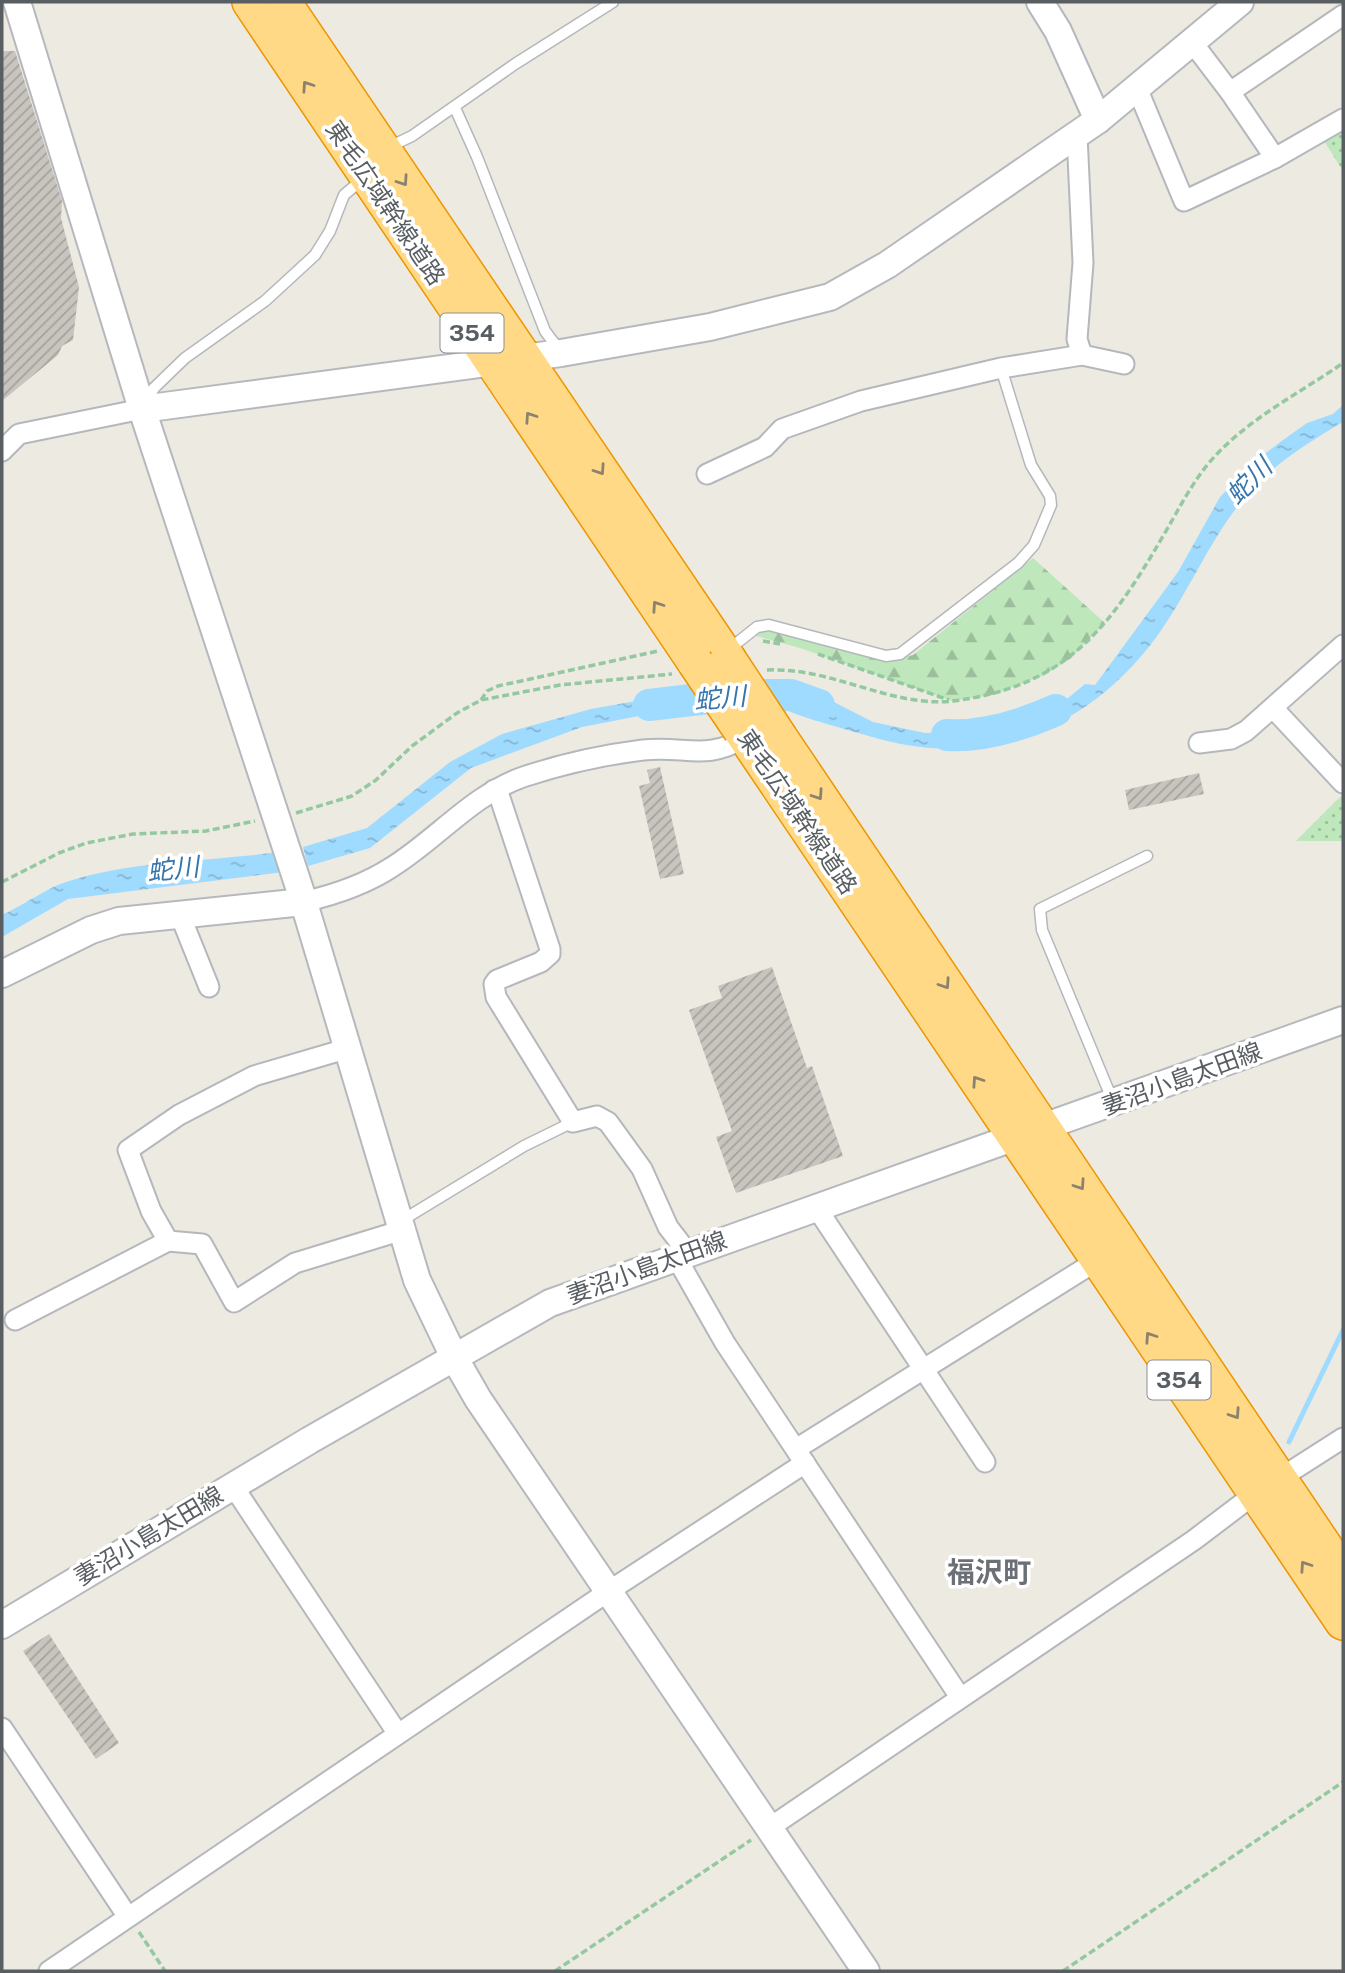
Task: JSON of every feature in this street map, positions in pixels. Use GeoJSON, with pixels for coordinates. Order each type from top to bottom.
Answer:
{"type":"FeatureCollection","features":[{"type":"Feature","properties":{"kind":"highway","name":"東毛広域幹線道路"},"geometry":{"type":"LineString","coordinates":[[250,2],[375,163],[508,360],[780,738],[1029,1133],[1098,1260],[1268,1486],[1343,1574]]}},
{"type":"Feature","properties":{"kind":"highway","name":"東毛広域幹線道路"},"geometry":{"type":"LineString","coordinates":[[284,2],[375,163]]}},
{"type":"Feature","properties":{"kind":"highway","name":"東毛広域幹線道路"},"geometry":{"type":"LineString","coordinates":[[722,654],[744,734],[1029,1133],[1268,1486],[1343,1622]]}},
{"type":"Feature","properties":{"kind":"street"},"geometry":{"type":"LineString","coordinates":[[17,2],[142,409],[349,1048],[417,1280],[454,1357],[478,1399],[866,1971]]}},
{"type":"Feature","properties":{"kind":"street"},"geometry":{"type":"LineString","coordinates":[[1040,2],[1058,31],[1087,127],[1083,262],[1077,339],[1082,355]]}},
{"type":"Feature","properties":{"kind":"street"},"geometry":{"type":"LineString","coordinates":[[2,451],[19,434],[142,409],[561,354],[710,327],[830,297],[887,265],[1087,127],[1240,2]]}},
{"type":"Feature","properties":{"kind":"street"},"geometry":{"type":"LineString","coordinates":[[1230,92],[1343,15]]}},
{"type":"Feature","properties":{"kind":"street"},"geometry":{"type":"LineString","coordinates":[[1192,42],[1275,158]]}},
{"type":"Feature","properties":{"kind":"street"},"geometry":{"type":"LineString","coordinates":[[1137,88],[1184,201],[1275,158],[1343,119]]}},
{"type":"Feature","properties":{"kind":"street"},"geometry":{"type":"LineString","coordinates":[[707,474],[765,447],[782,429],[861,401],[1001,368],[1082,355],[1124,364]]}},
{"type":"Feature","properties":{"kind":"street"},"geometry":{"type":"LineString","coordinates":[[1199,743],[1231,739],[1274,709],[1343,645]]}},
{"type":"Feature","properties":{"kind":"street"},"geometry":{"type":"LineString","coordinates":[[1274,709],[1343,783]]}},
{"type":"Feature","properties":{"kind":"street"},"geometry":{"type":"LineString","coordinates":[[2,974],[105,925],[136,918],[180,915],[302,898],[365,882],[392,867],[494,790],[544,771],[645,750],[715,752],[744,734]]}},
{"type":"Feature","properties":{"kind":"street"},"geometry":{"type":"LineString","coordinates":[[494,790],[499,798],[550,954],[541,962],[501,977],[494,984],[494,991],[573,1122],[597,1116],[608,1122],[647,1177],[668,1227],[725,1343],[960,1697]]}},
{"type":"Feature","properties":{"kind":"street"},"geometry":{"type":"LineString","coordinates":[[180,915],[209,987]]}},
{"type":"Feature","properties":{"kind":"street","name":"妻沼小島太田線"},"geometry":{"type":"LineString","coordinates":[[2,1625],[233,1486],[550,1303],[1343,1020]]}},
{"type":"Feature","properties":{"kind":"street"},"geometry":{"type":"LineString","coordinates":[[168,1241],[151,1211],[128,1150],[179,1115],[254,1076],[349,1048]]}},
{"type":"Feature","properties":{"kind":"street"},"geometry":{"type":"LineString","coordinates":[[816,1207],[985,1462]]}},
{"type":"Feature","properties":{"kind":"street"},"geometry":{"type":"LineString","coordinates":[[15,1320],[168,1241],[202,1244],[234,1302],[295,1263],[393,1233],[399,1222]]}},
{"type":"Feature","properties":{"kind":"street"},"geometry":{"type":"LineString","coordinates":[[48,1971],[609,1591],[923,1368],[1098,1260]]}},
{"type":"Feature","properties":{"kind":"street"},"geometry":{"type":"LineString","coordinates":[[769,1828],[1194,1540],[1268,1486],[1343,1438]]}},
{"type":"Feature","properties":{"kind":"street"},"geometry":{"type":"LineString","coordinates":[[233,1486],[398,1734]]}},
{"type":"Feature","properties":{"kind":"street"},"geometry":{"type":"LineString","coordinates":[[2,1728],[128,1917]]}},
{"type":"Feature","properties":{"kind":"lane"},"geometry":{"type":"LineString","coordinates":[[142,409],[154,388],[185,358],[265,301],[315,256],[330,231],[344,195],[375,163],[515,64],[612,2]]}},
{"type":"Feature","properties":{"kind":"lane"},"geometry":{"type":"LineString","coordinates":[[455,108],[545,331],[561,354]]}},
{"type":"Feature","properties":{"kind":"lane"},"geometry":{"type":"LineString","coordinates":[[722,654],[757,627],[769,625],[886,656],[900,654],[1018,563],[1034,545],[1051,505],[1051,496],[1031,466],[1001,368]]}},
{"type":"Feature","properties":{"kind":"lane"},"geometry":{"type":"LineString","coordinates":[[1113,1103],[1042,930],[1040,909],[1147,856]]}},
{"type":"Feature","properties":{"kind":"lane"},"geometry":{"type":"LineString","coordinates":[[399,1222],[524,1146],[573,1122]]}},
{"type":"Feature","properties":{"kind":"path"},"geometry":{"type":"LineString","coordinates":[[722,654],[789,645]]}},
{"type":"Feature","properties":{"kind":"path"},"geometry":{"type":"LineString","coordinates":[[481,700],[487,691],[498,686],[656,652],[663,648]]}},
{"type":"Feature","properties":{"kind":"path"},"geometry":{"type":"LineString","coordinates":[[811,652],[952,701]]}},
{"type":"Feature","properties":{"kind":"path"},"geometry":{"type":"LineString","coordinates":[[2,882],[50,857],[86,843],[133,834],[206,831],[273,819]]}},
{"type":"Feature","properties":{"kind":"path"},"geometry":{"type":"LineString","coordinates":[[1063,1971],[1343,1782]]}},
{"type":"Feature","properties":{"kind":"path"},"geometry":{"type":"LineString","coordinates":[[555,1971],[769,1828]]}},
{"type":"Feature","properties":{"kind":"path"},"geometry":{"type":"LineString","coordinates":[[128,1917],[165,1971]]}},
{"type":"Feature","properties":{"kind":"green space"},"geometry":{"type":"Polygon","coordinates":[[[1343,119],[1343,171],[1319,133],[1343,119]]]}},
{"type":"Feature","properties":{"kind":"green space"},"geometry":{"type":"Polygon","coordinates":[[[1033,558],[1105,623],[1070,659],[1042,676],[993,695],[952,701],[800,648],[749,634],[769,625],[890,660],[913,655],[1033,558]]]}},
{"type":"Feature","properties":{"kind":"green space"},"geometry":{"type":"Polygon","coordinates":[[[1343,795],[1343,841],[1296,841],[1337,800],[1343,795]]]}},
{"type":"Feature","properties":{"kind":"water"},"geometry":{"type":"Polygon","coordinates":[[[1343,405],[1343,422],[1272,470],[1237,507],[1162,629],[1136,662],[1107,691],[1075,714],[1040,731],[1003,743],[965,748],[924,747],[883,740],[792,713],[784,707],[769,683],[826,698],[873,722],[925,733],[983,732],[1025,723],[1061,704],[1085,684],[1095,685],[1178,572],[1220,497],[1254,462],[1307,423],[1333,414],[1343,405]]]}},
{"type":"Feature","properties":{"kind":"water"},"geometry":{"type":"Polygon","coordinates":[[[686,692],[696,705],[582,727],[471,768],[370,848],[308,866],[303,847],[367,828],[450,762],[502,734],[591,709],[686,692]]]}},
{"type":"Feature","properties":{"kind":"water"},"geometry":{"type":"Polygon","coordinates":[[[278,852],[283,872],[68,899],[2,937],[2,915],[69,881],[146,865],[278,852]]]}},
{"type":"Feature","properties":{"kind":"building"},"geometry":{"type":"Polygon","coordinates":[[[2,51],[15,51],[62,201],[61,218],[79,287],[73,340],[62,346],[58,355],[2,401],[2,51]]]}},
{"type":"Feature","properties":{"kind":"building"},"geometry":{"type":"Polygon","coordinates":[[[660,767],[684,874],[660,879],[639,786],[650,783],[647,770],[660,767]]]}},
{"type":"Feature","properties":{"kind":"building"},"geometry":{"type":"Polygon","coordinates":[[[1199,773],[1204,794],[1129,810],[1125,790],[1199,773]]]}},
{"type":"Feature","properties":{"kind":"building"},"geometry":{"type":"Polygon","coordinates":[[[772,967],[807,1068],[812,1066],[843,1156],[736,1193],[716,1137],[732,1131],[689,1010],[722,998],[718,986],[772,967]]]}},
{"type":"Feature","properties":{"kind":"building"},"geometry":{"type":"Polygon","coordinates":[[[49,1634],[119,1743],[96,1759],[23,1651],[49,1634]]]}},
{"type":"Feature","properties":{"kind":"waterway","name":"蛇川"},"geometry":{"type":"LineString","coordinates":[[649,705],[734,695],[791,695],[819,705]]}},
{"type":"Feature","properties":{"kind":"waterway","name":"蛇川"},"geometry":{"type":"LineString","coordinates":[[947,735],[1003,729],[1056,710]]}},
{"type":"Feature","properties":{"kind":"waterway"},"geometry":{"type":"LineString","coordinates":[[1289,1442],[1343,1330]]}},
{"type":"Feature","properties":{"kind":"district","name":"福沢町"},"geometry":{"type":"Point","coordinates":[989,1572]}}]}
